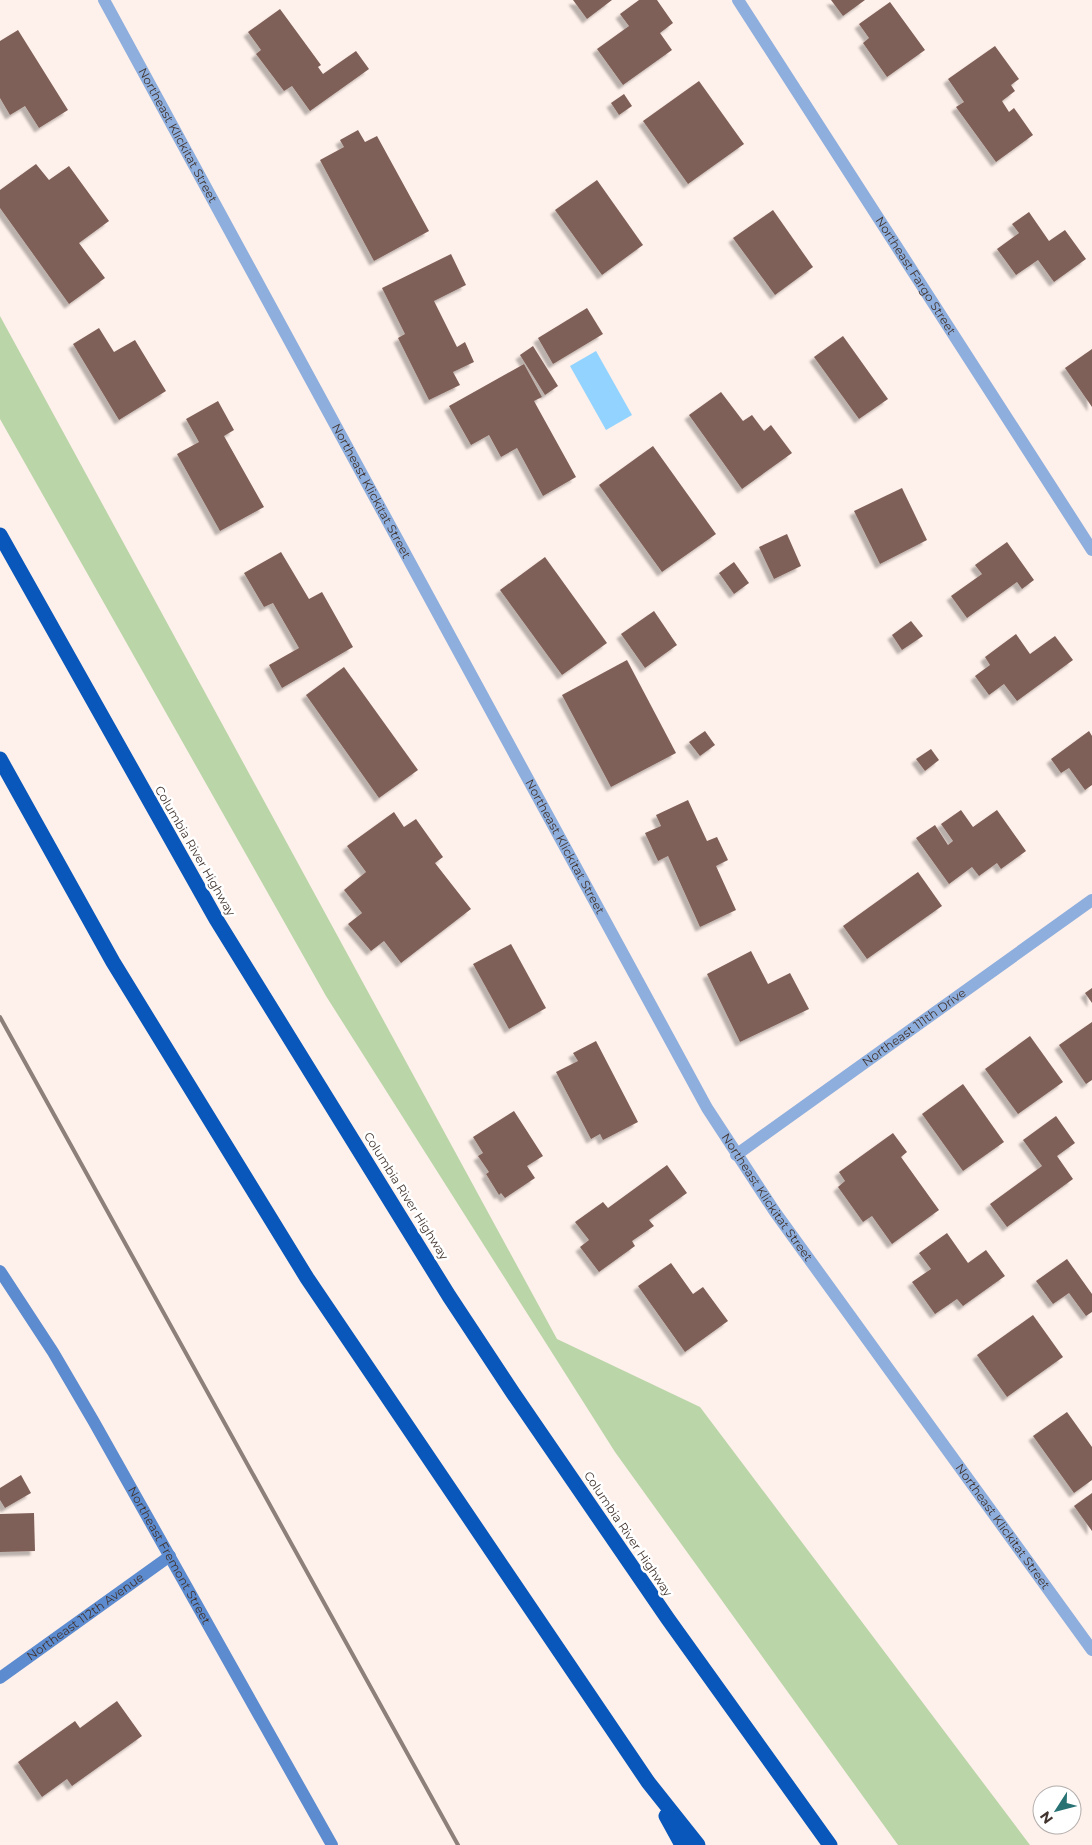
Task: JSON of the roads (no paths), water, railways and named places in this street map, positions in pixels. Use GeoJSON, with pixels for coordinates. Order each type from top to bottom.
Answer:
{"type":"FeatureCollection","features":[{"type":"Feature","properties":{"kind":"highway","name":"Columbia River Highway"},"geometry":{"type":"LineString","coordinates":[[0,535],[216,919],[450,1296],[513,1393],[668,1619],[830,1845]]}},
{"type":"Feature","properties":{"kind":"highway"},"geometry":{"type":"LineString","coordinates":[[0,759],[114,962],[302,1270],[648,1782],[698,1845]]}},
{"type":"Feature","properties":{"kind":"highway"},"geometry":{"type":"LineString","coordinates":[[648,1782],[682,1845]]}},
{"type":"Feature","properties":{"kind":"main road","name":"Northeast Fremont Street"},"geometry":{"type":"LineString","coordinates":[[0,1271],[58,1360],[332,1845]]}},
{"type":"Feature","properties":{"kind":"main road","name":"Northeast 112th Avenue"},"geometry":{"type":"LineString","coordinates":[[0,1678],[170,1556]]}},
{"type":"Feature","properties":{"kind":"street","name":"Northeast Klickitat Street"},"geometry":{"type":"LineString","coordinates":[[104,0],[707,1108],[780,1220],[1092,1650]]}},
{"type":"Feature","properties":{"kind":"street","name":"Northeast Fargo Street"},"geometry":{"type":"LineString","coordinates":[[738,0],[1092,550]]}},
{"type":"Feature","properties":{"kind":"street","name":"Northeast 111th Drive"},"geometry":{"type":"LineString","coordinates":[[736,1155],[1092,900]]}},
{"type":"Feature","properties":{"kind":"water"},"geometry":{"type":"Polygon","coordinates":[[[596,351],[632,415],[606,430],[570,366],[596,351]]]}},
{"type":"Feature","properties":{"kind":"railway"},"geometry":{"type":"LineString","coordinates":[[0,1017],[458,1845]]}}]}
